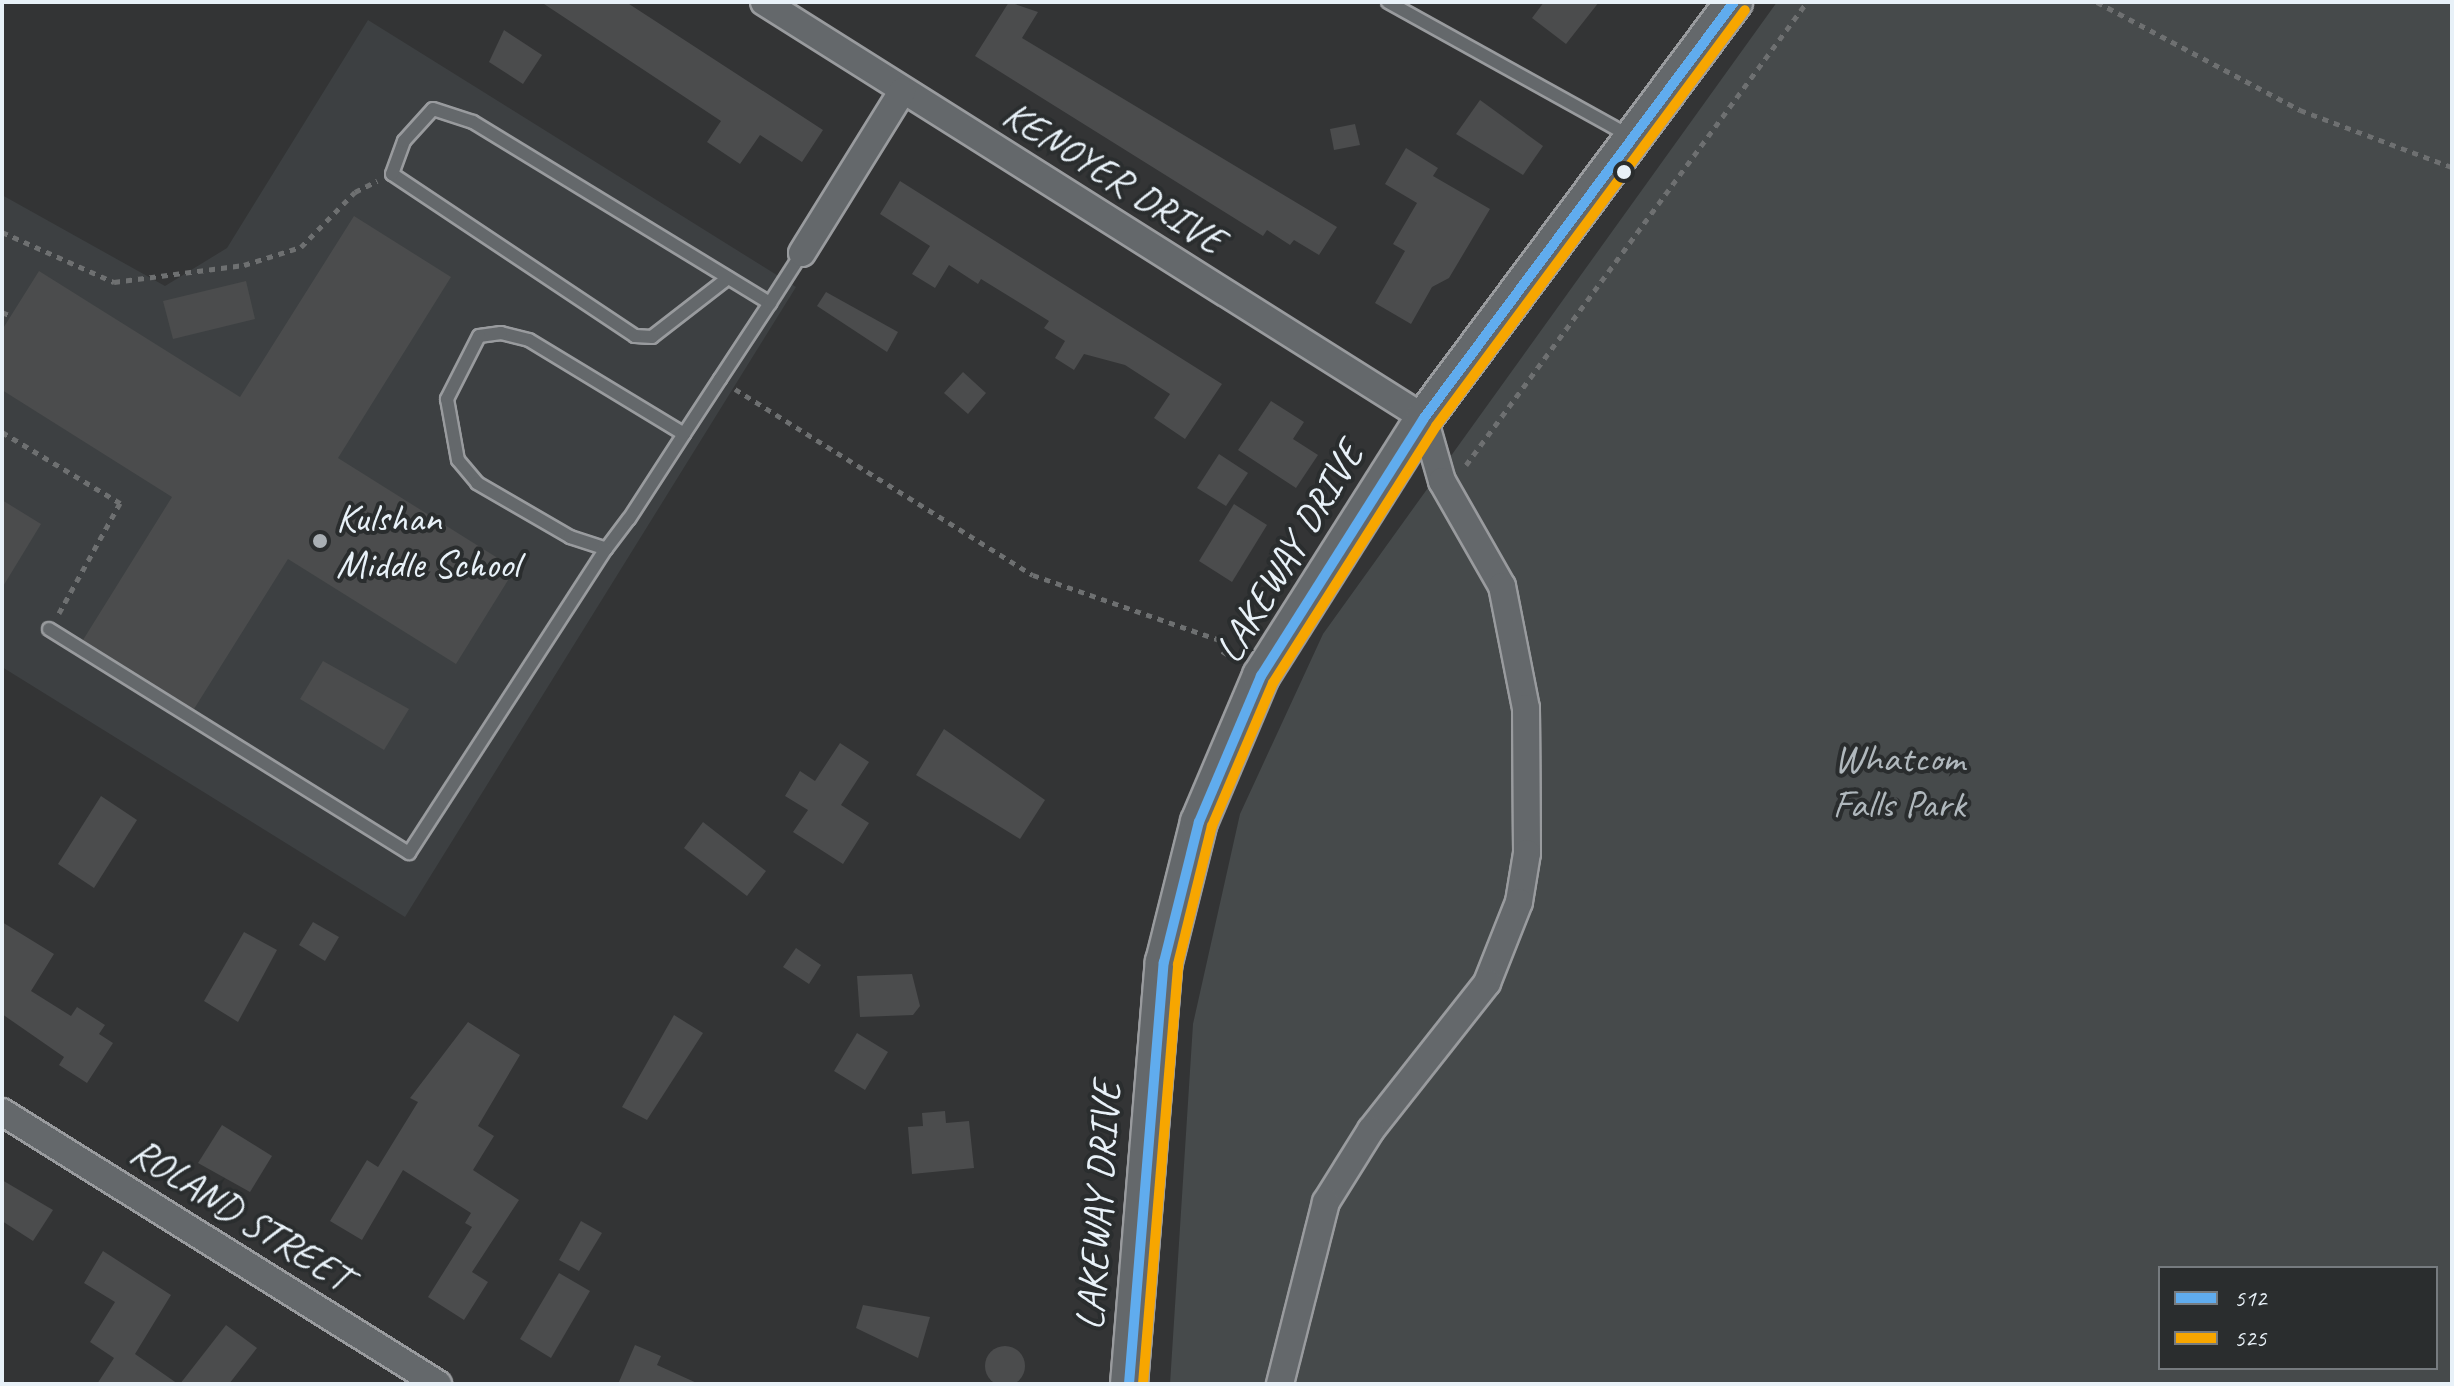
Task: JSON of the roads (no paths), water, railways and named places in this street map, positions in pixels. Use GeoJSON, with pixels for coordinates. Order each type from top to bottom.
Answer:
{"type":"FeatureCollection","features":[{"type":"Feature","properties":{"kind":"main road","name":"LAKEWAY DRIVE"},"geometry":{"type":"LineString","coordinates":[[1129,1384],[1154,1032],[1199,822],[1293,616],[1424,418],[1734,2]]}},
{"type":"Feature","properties":{"kind":"street","name":"KENOYER DRIVE"},"geometry":{"type":"LineString","coordinates":[[764,2],[902,92],[1424,418]]}},
{"type":"Feature","properties":{"kind":"street"},"geometry":{"type":"LineString","coordinates":[[802,253],[902,92]]}},
{"type":"Feature","properties":{"kind":"street"},"geometry":{"type":"LineString","coordinates":[[1280,1384],[1326,1202],[1371,1130],[1487,983],[1508,940],[1525,865],[1526,708],[1517,646],[1502,586],[1442,481],[1424,418]]}},
{"type":"Feature","properties":{"kind":"street","name":"ROLAND STREET"},"geometry":{"type":"LineString","coordinates":[[2,1112],[438,1384]]}},
{"type":"Feature","properties":{"kind":"lane"},"geometry":{"type":"LineString","coordinates":[[1388,2],[1633,137]]}},
{"type":"Feature","properties":{"kind":"lane"},"geometry":{"type":"LineString","coordinates":[[728,278],[652,337],[635,336],[392,174],[404,141],[433,109],[473,122],[770,303]]}},
{"type":"Feature","properties":{"kind":"lane"},"geometry":{"type":"LineString","coordinates":[[49,629],[409,853],[802,253]]}},
{"type":"Feature","properties":{"kind":"lane"},"geometry":{"type":"LineString","coordinates":[[606,549],[533,518],[477,483],[458,460],[447,399],[479,336],[529,340],[684,434]]}},
{"type":"Feature","properties":{"kind":"place","name":"Kulshan Middle School"},"geometry":{"type":"Point","coordinates":[320,541]}},
{"type":"Feature","properties":{"kind":"park label","name":"Whatcom Falls Park"},"geometry":{"type":"Point","coordinates":[1899,781]}}]}
